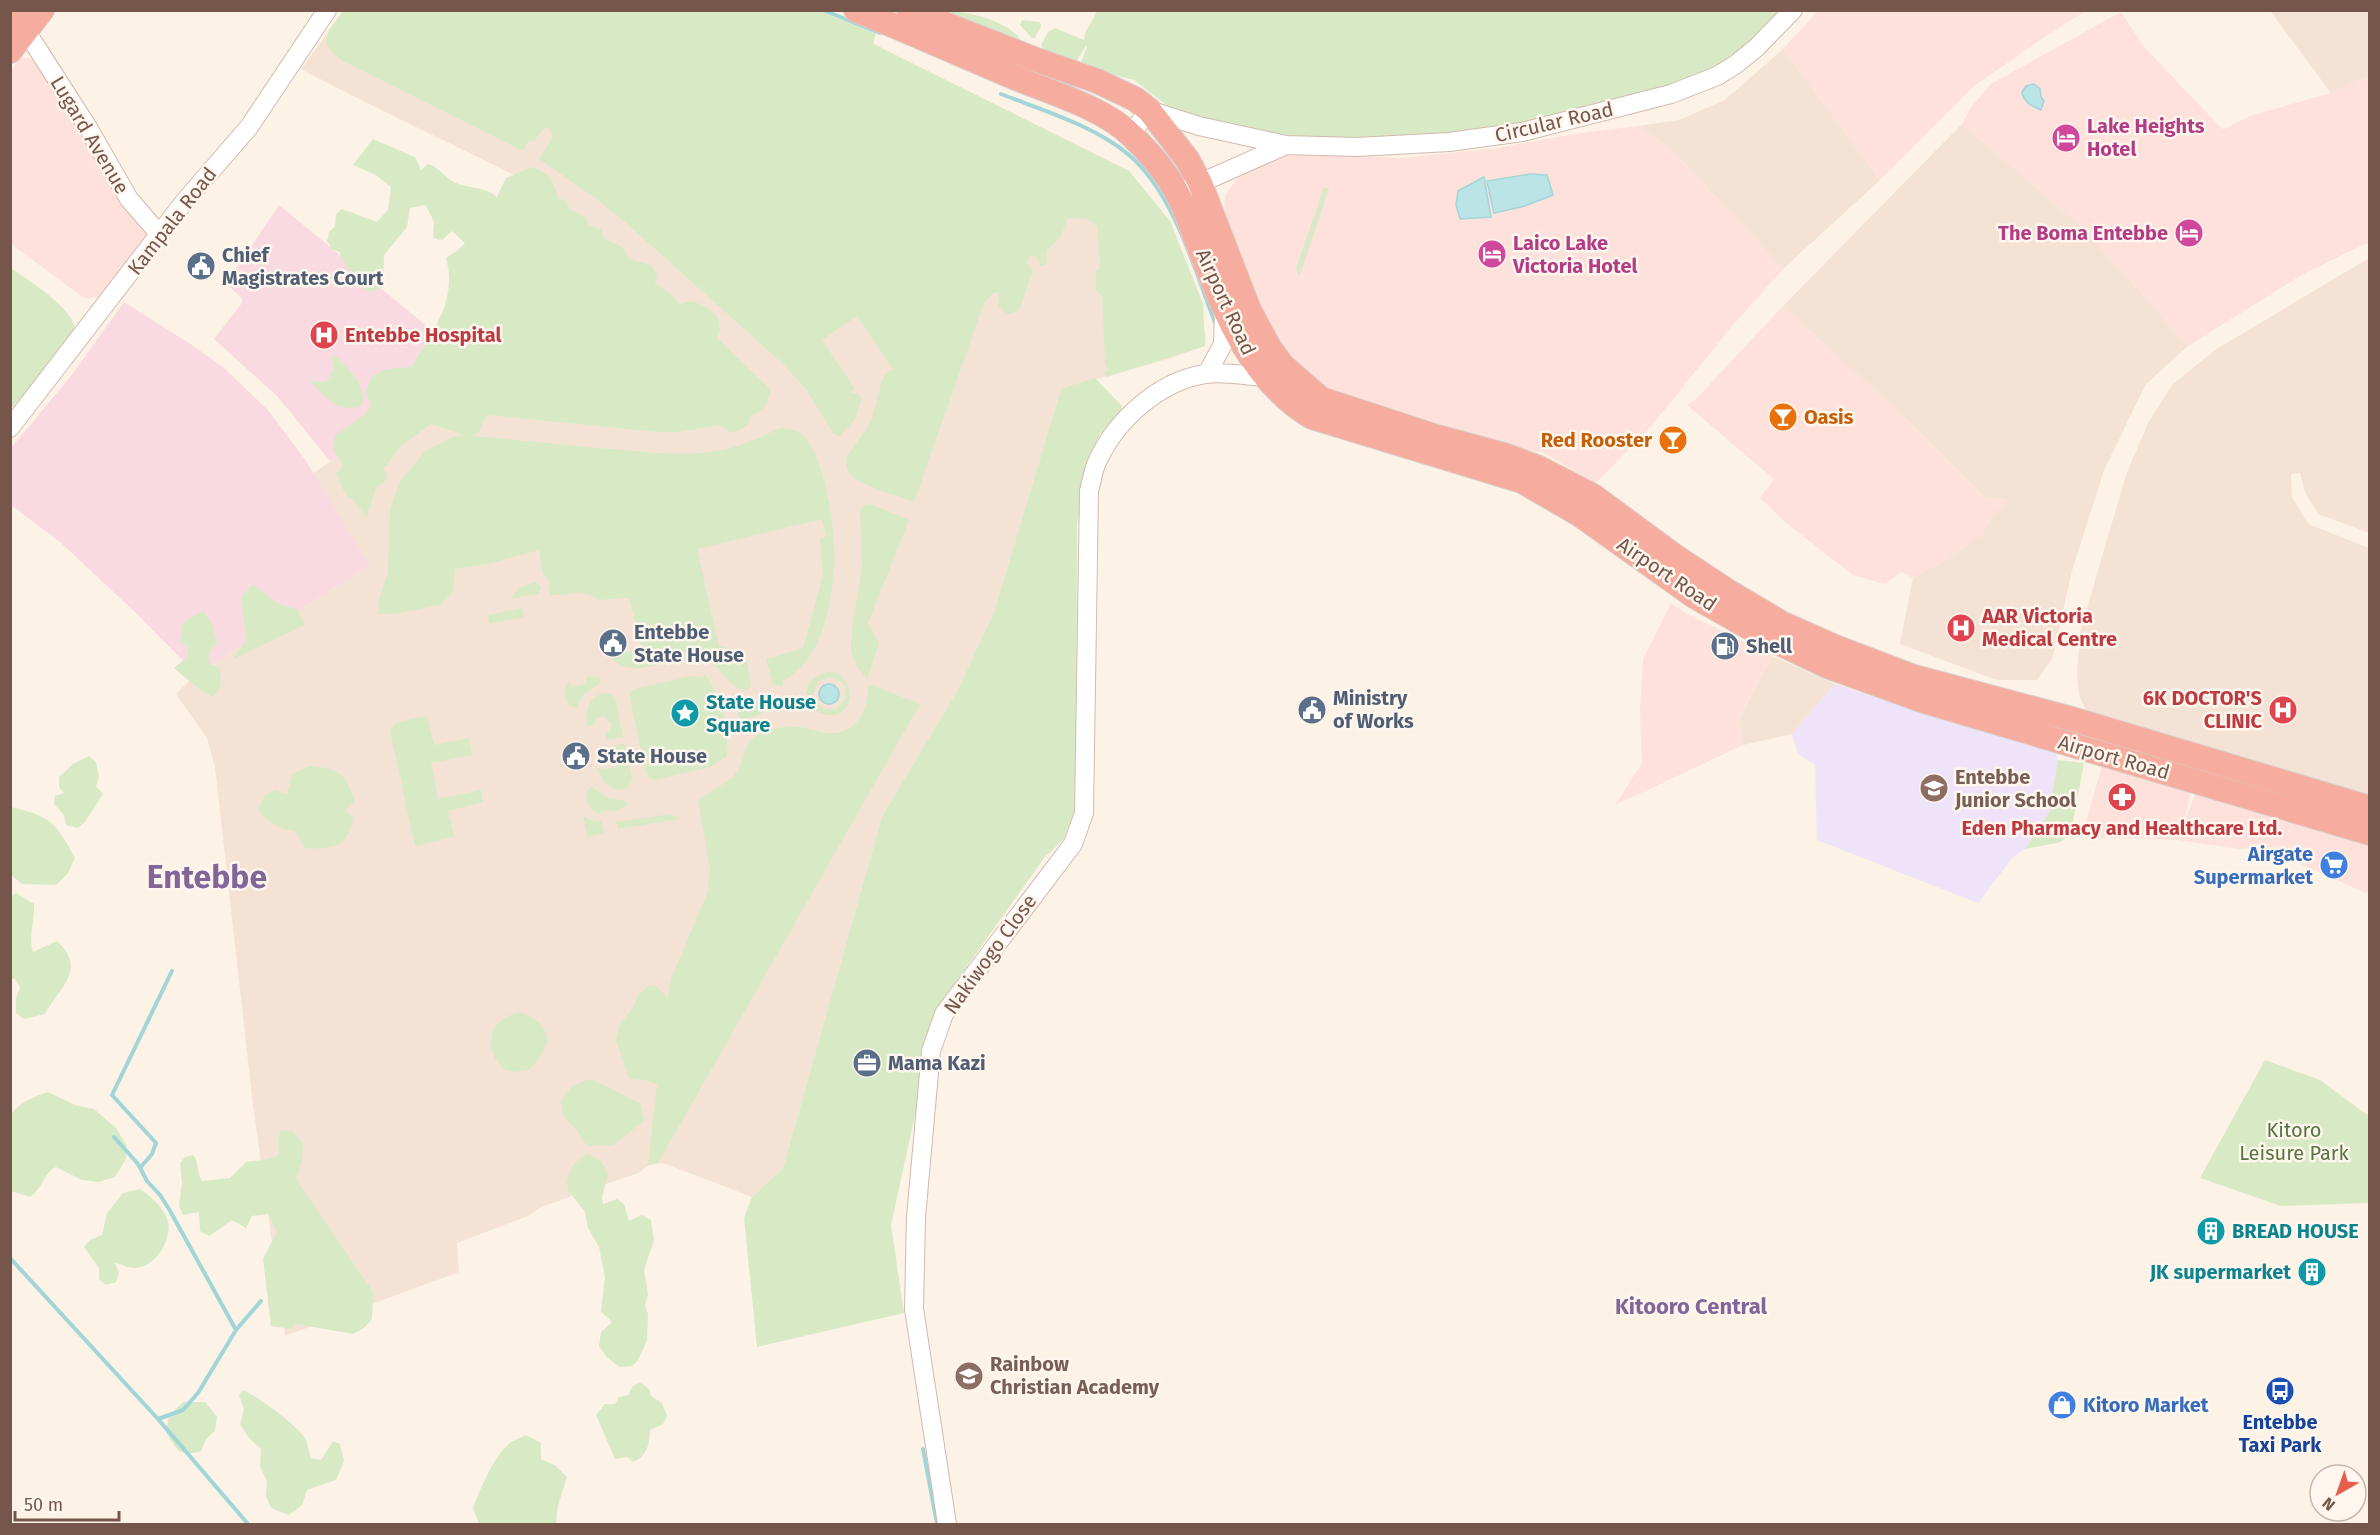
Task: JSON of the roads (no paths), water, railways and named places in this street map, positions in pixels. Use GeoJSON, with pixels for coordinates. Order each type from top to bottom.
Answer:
{"type":"FeatureCollection","features":[{"type":"Feature","properties":{"kind":"highway"},"geometry":{"type":"LineString","coordinates":[[10,51],[18,17],[42,10]]}},
{"type":"Feature","properties":{"kind":"highway"},"geometry":{"type":"LineString","coordinates":[[856,10],[920,35],[1081,105],[1124,129]]}},
{"type":"Feature","properties":{"kind":"highway"},"geometry":{"type":"LineString","coordinates":[[909,10],[1034,60],[1097,81],[1142,104]]}},
{"type":"Feature","properties":{"kind":"highway","name":"Airport Road"},"geometry":{"type":"LineString","coordinates":[[1142,104],[1187,159],[1200,183],[1249,310],[1269,347],[1317,408],[1522,481],[1579,514],[1694,597],[1766,637],[1827,666],[1924,701],[2370,833]]}},
{"type":"Feature","properties":{"kind":"highway","name":"Airport Road"},"geometry":{"type":"LineString","coordinates":[[1124,129],[1162,171],[1177,193],[1236,333],[1265,377],[1289,402],[1434,436],[1504,455],[1539,468],[1593,496],[1673,555],[1783,624],[1911,676],[2072,719],[2370,808]]}},
{"type":"Feature","properties":{"kind":"street","name":"Kampala Road"},"geometry":{"type":"LineString","coordinates":[[10,428],[160,235],[249,127],[327,10]]}},
{"type":"Feature","properties":{"kind":"street","name":"Circular Road"},"geometry":{"type":"LineString","coordinates":[[1142,104],[1199,126],[1286,145],[1357,147],[1449,142],[1521,132],[1671,94],[1717,76],[1736,65],[1793,10]]}},
{"type":"Feature","properties":{"kind":"street","name":"Lugard Avenue"},"geometry":{"type":"LineString","coordinates":[[18,17],[87,126],[129,199],[160,235]]}},
{"type":"Feature","properties":{"kind":"street"},"geometry":{"type":"LineString","coordinates":[[1124,129],[1142,104]]}},
{"type":"Feature","properties":{"kind":"street","name":"Circular Road"},"geometry":{"type":"LineString","coordinates":[[1177,193],[1286,145]]}},
{"type":"Feature","properties":{"kind":"street"},"geometry":{"type":"LineString","coordinates":[[1224,307],[1223,344],[1207,374],[1265,377]]}},
{"type":"Feature","properties":{"kind":"street","name":"Nakiwogo Close"},"geometry":{"type":"LineString","coordinates":[[946,1524],[914,1309],[916,1217],[931,1051],[944,1014],[1073,844],[1084,813],[1089,491],[1096,462],[1114,434],[1137,408],[1153,396],[1191,377],[1207,374]]}},
{"type":"Feature","properties":{"kind":"water"},"geometry":{"type":"Polygon","coordinates":[[[2034,84],[2040,89],[2044,101],[2041,110],[2029,103],[2022,92],[2026,86],[2034,84]]]}},
{"type":"Feature","properties":{"kind":"water"},"geometry":{"type":"Polygon","coordinates":[[[1531,174],[1547,175],[1553,195],[1525,206],[1494,213],[1487,181],[1531,174]]]}},
{"type":"Feature","properties":{"kind":"water"},"geometry":{"type":"Polygon","coordinates":[[[1484,177],[1491,217],[1460,219],[1456,205],[1458,191],[1484,177]]]}},
{"type":"Feature","properties":{"kind":"water"},"geometry":{"type":"Polygon","coordinates":[[[829,684],[836,687],[839,694],[836,701],[829,704],[822,701],[819,694],[822,687],[829,684]]]}},
{"type":"Feature","properties":{"kind":"waterway"},"geometry":{"type":"LineString","coordinates":[[823,10],[880,33]]}},
{"type":"Feature","properties":{"kind":"waterway"},"geometry":{"type":"LineString","coordinates":[[1001,94],[1100,135],[1129,155],[1145,171],[1159,190],[1182,234],[1216,325]]}},
{"type":"Feature","properties":{"kind":"waterway"},"geometry":{"type":"LineString","coordinates":[[140,1168],[152,1154],[156,1143],[112,1095],[172,971]]}},
{"type":"Feature","properties":{"kind":"waterway"},"geometry":{"type":"LineString","coordinates":[[114,1137],[138,1164],[147,1181],[169,1209],[236,1330]]}},
{"type":"Feature","properties":{"kind":"waterway"},"geometry":{"type":"LineString","coordinates":[[10,1258],[158,1419],[248,1524]]}},
{"type":"Feature","properties":{"kind":"waterway"},"geometry":{"type":"LineString","coordinates":[[158,1419],[183,1410],[198,1393],[236,1330],[261,1301]]}},
{"type":"Feature","properties":{"kind":"waterway"},"geometry":{"type":"LineString","coordinates":[[923,1449],[937,1524]]}},
{"type":"Feature","properties":{"kind":"place","name":"Lake Heights Hotel"},"geometry":{"type":"Point","coordinates":[2066,138]}},
{"type":"Feature","properties":{"kind":"place","name":"The Boma Entebbe"},"geometry":{"type":"Point","coordinates":[2189,233]}},
{"type":"Feature","properties":{"kind":"place","name":"Laico Lake Victoria Hotel"},"geometry":{"type":"Point","coordinates":[1492,254]}},
{"type":"Feature","properties":{"kind":"place","name":"Chief Magistrates Court"},"geometry":{"type":"Point","coordinates":[201,266]}},
{"type":"Feature","properties":{"kind":"place","name":"Entebbe Hospital"},"geometry":{"type":"Point","coordinates":[324,335]}},
{"type":"Feature","properties":{"kind":"place","name":"Oasis"},"geometry":{"type":"Point","coordinates":[1783,417]}},
{"type":"Feature","properties":{"kind":"place","name":"Red Rooster"},"geometry":{"type":"Point","coordinates":[1673,440]}},
{"type":"Feature","properties":{"kind":"place","name":"AAR Victoria Medical Centre"},"geometry":{"type":"Point","coordinates":[1961,628]}},
{"type":"Feature","properties":{"kind":"place","name":"Entebbe State House"},"geometry":{"type":"Point","coordinates":[613,643]}},
{"type":"Feature","properties":{"kind":"place","name":"Shell"},"geometry":{"type":"Point","coordinates":[1725,646]}},
{"type":"Feature","properties":{"kind":"place","name":"Ministry of Works"},"geometry":{"type":"Point","coordinates":[1312,710]}},
{"type":"Feature","properties":{"kind":"place","name":"6K DOCTOR'S CLINIC"},"geometry":{"type":"Point","coordinates":[2283,710]}},
{"type":"Feature","properties":{"kind":"place","name":"State House Square"},"geometry":{"type":"Point","coordinates":[685,713]}},
{"type":"Feature","properties":{"kind":"place","name":"State House"},"geometry":{"type":"Point","coordinates":[576,756]}},
{"type":"Feature","properties":{"kind":"place","name":"Entebbe Junior School"},"geometry":{"type":"Point","coordinates":[1934,788]}},
{"type":"Feature","properties":{"kind":"place","name":"Eden Pharmacy and Healthcare Ltd."},"geometry":{"type":"Point","coordinates":[2122,797]}},
{"type":"Feature","properties":{"kind":"place","name":"Airgate Supermarket"},"geometry":{"type":"Point","coordinates":[2334,865]}},
{"type":"Feature","properties":{"kind":"place","name":"Mama Kazi"},"geometry":{"type":"Point","coordinates":[867,1063]}},
{"type":"Feature","properties":{"kind":"place","name":"BREAD HOUSE"},"geometry":{"type":"Point","coordinates":[2211,1231]}},
{"type":"Feature","properties":{"kind":"place","name":"JK supermarket"},"geometry":{"type":"Point","coordinates":[2312,1272]}},
{"type":"Feature","properties":{"kind":"place","name":"Rainbow Christian Academy"},"geometry":{"type":"Point","coordinates":[969,1376]}},
{"type":"Feature","properties":{"kind":"place","name":"Entebbe Taxi Park"},"geometry":{"type":"Point","coordinates":[2280,1391]}},
{"type":"Feature","properties":{"kind":"place","name":"Kitoro Market"},"geometry":{"type":"Point","coordinates":[2062,1405]}},
{"type":"Feature","properties":{"kind":"district","name":"Entebbe"},"geometry":{"type":"Point","coordinates":[207,877]}},
{"type":"Feature","properties":{"kind":"district","name":"Kitooro Central"},"geometry":{"type":"Point","coordinates":[1691,1306]}},
{"type":"Feature","properties":{"kind":"park label","name":"Kitoro Leisure Park"},"geometry":{"type":"Point","coordinates":[2294,1142]}}]}
